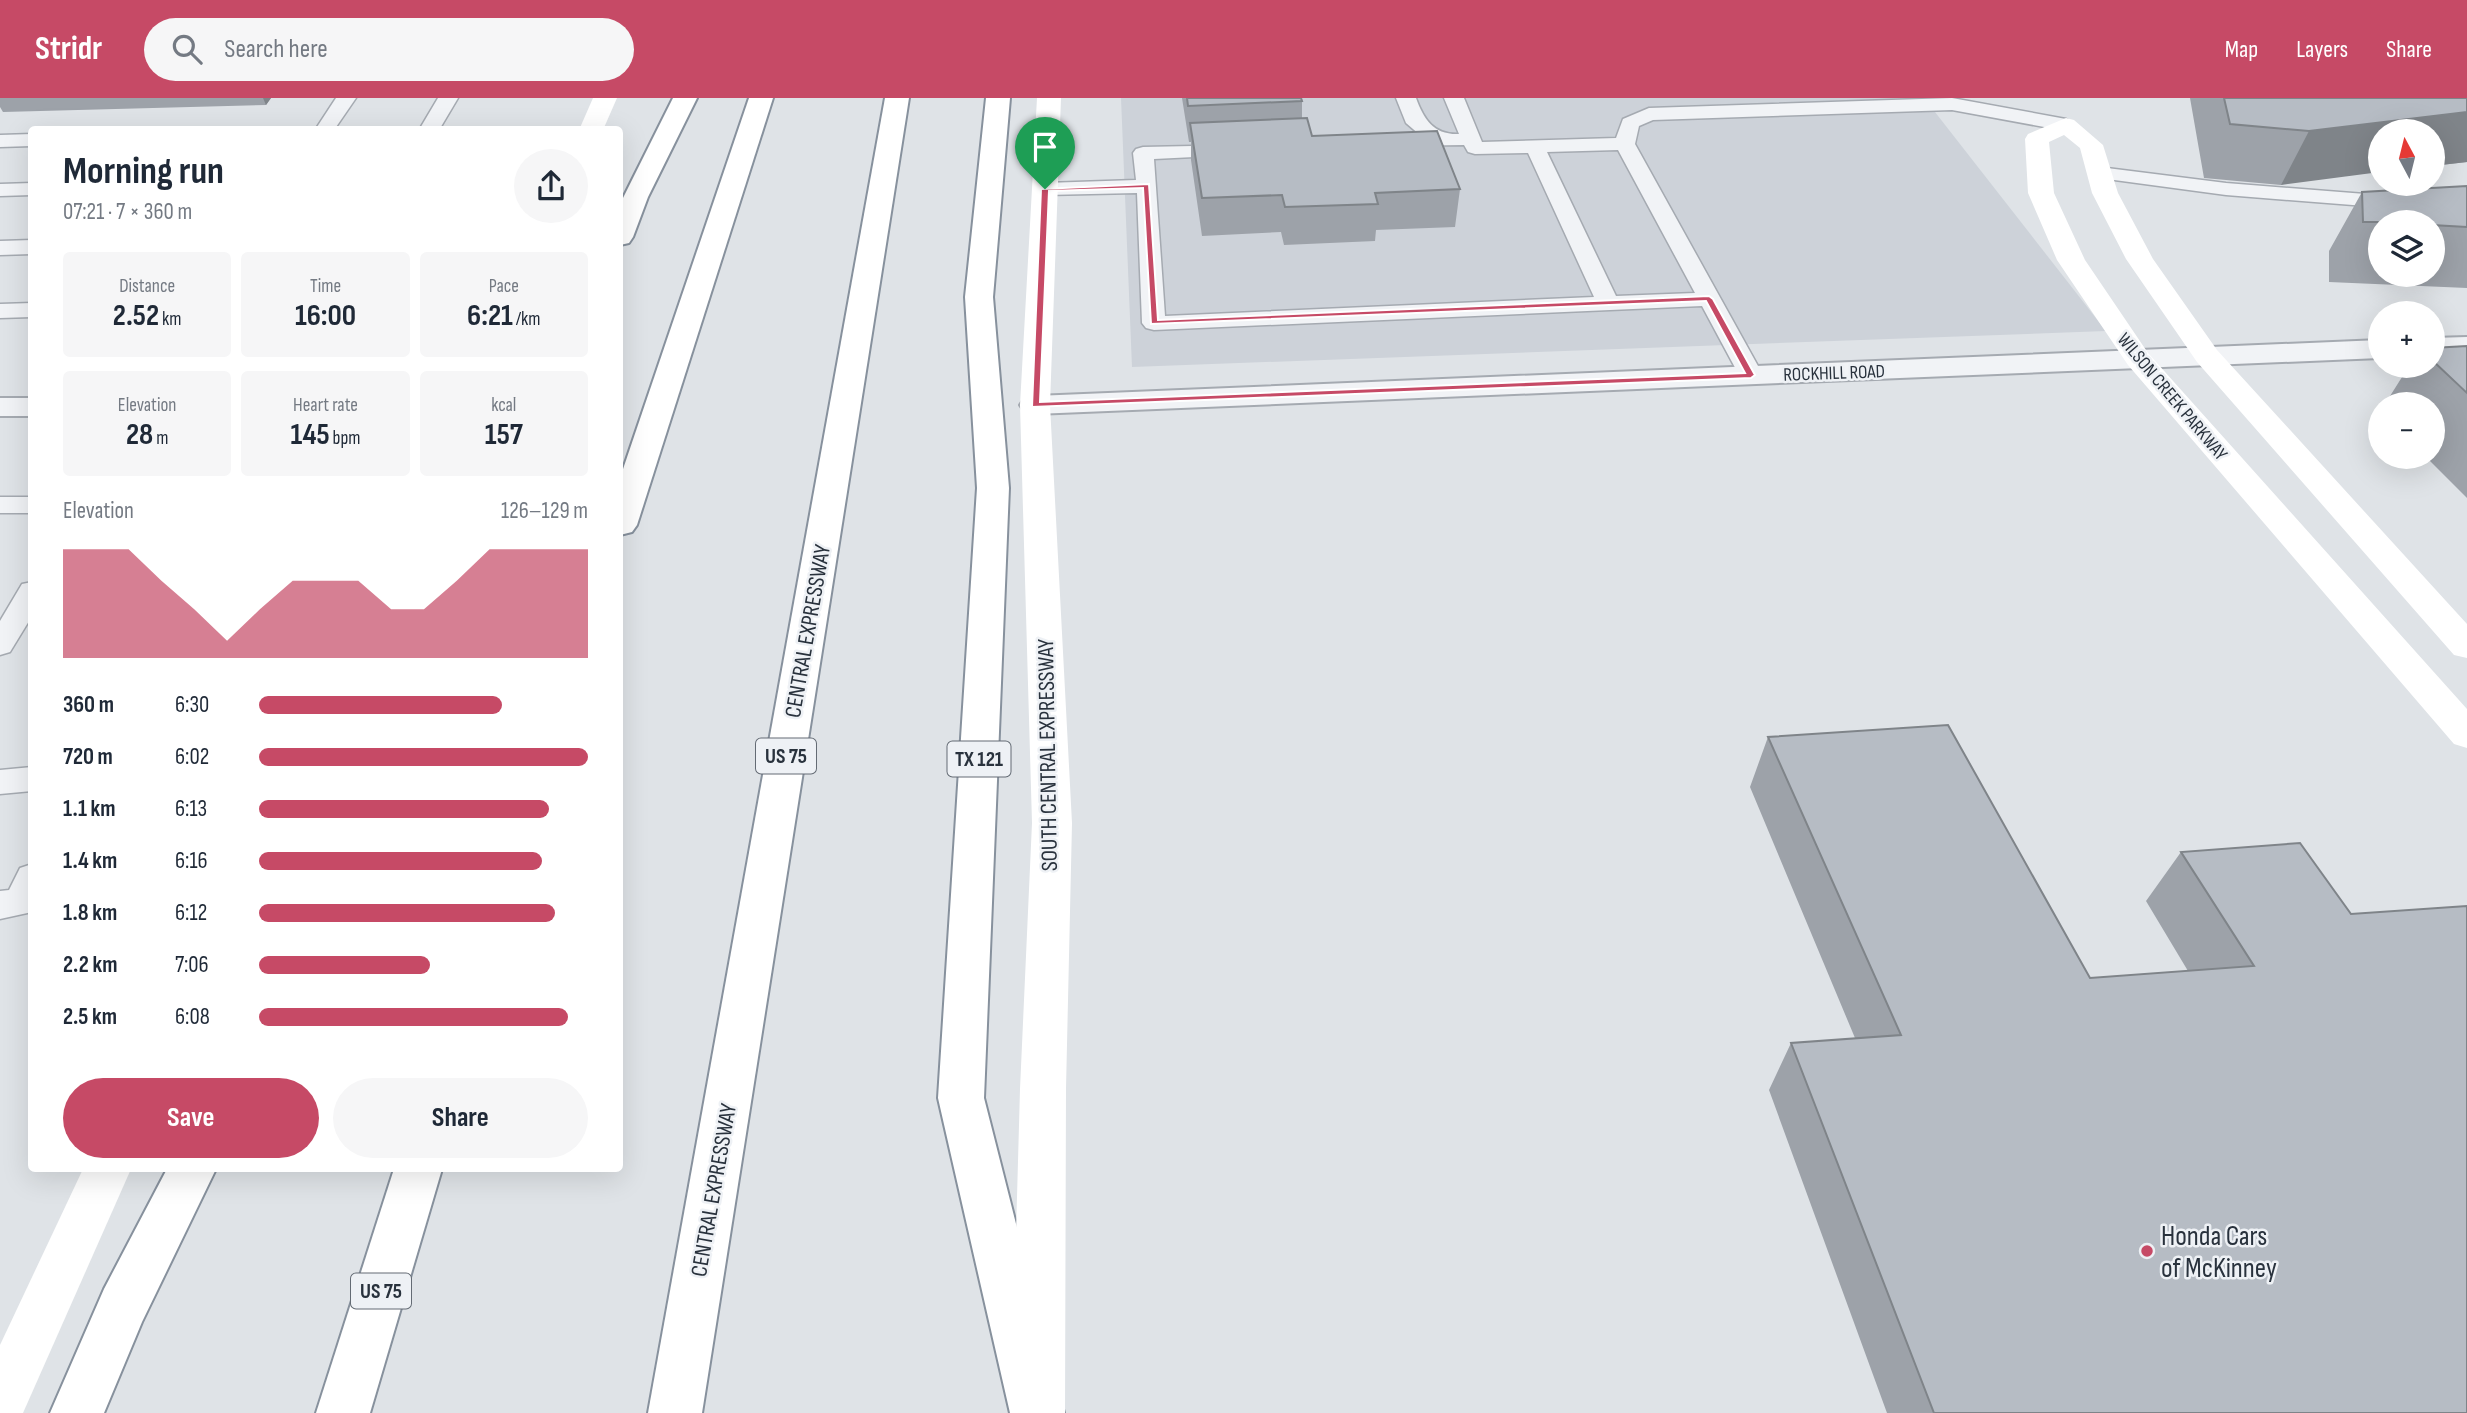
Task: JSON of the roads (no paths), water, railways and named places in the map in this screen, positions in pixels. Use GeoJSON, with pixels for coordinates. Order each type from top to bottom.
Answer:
{"type":"FeatureCollection","features":[{"type":"Feature","properties":{"kind":"main road"},"geometry":{"type":"LineString","coordinates":[[593,126],[605,98]]}},
{"type":"Feature","properties":{"kind":"main road"},"geometry":{"type":"LineString","coordinates":[[623,229],[635,198],[685,98]]}},
{"type":"Feature","properties":{"kind":"main road"},"geometry":{"type":"LineString","coordinates":[[623,516],[761,98]]}},
{"type":"Feature","properties":{"kind":"main road","name":"CENTRAL EXPRESSWAY"},"geometry":{"type":"LineString","coordinates":[[675,1413],[897,98]]}},
{"type":"Feature","properties":{"kind":"main road","name":"TX 121"},"geometry":{"type":"LineString","coordinates":[[998,98],[979,298],[993,488],[961,1098],[1038,1413]]}},
{"type":"Feature","properties":{"kind":"main road","name":"SOUTH CENTRAL EXPRESSWAY"},"geometry":{"type":"LineString","coordinates":[[1038,1413],[1043,1089],[1052,823],[1035,405],[1049,98]]}},
{"type":"Feature","properties":{"kind":"main road"},"geometry":{"type":"LineString","coordinates":[[2070,116],[2091,145],[2105,193],[2140,259],[2207,356],[2467,646]]}},
{"type":"Feature","properties":{"kind":"main road","name":"WILSON CREEK PARKWAY"},"geometry":{"type":"LineString","coordinates":[[2070,116],[2037,139],[2041,193],[2071,260],[2138,359],[2467,734]]}},
{"type":"Feature","properties":{"kind":"main road"},"geometry":{"type":"LineString","coordinates":[[0,1404],[12,1351],[105,1172]]}},
{"type":"Feature","properties":{"kind":"main road"},"geometry":{"type":"LineString","coordinates":[[76,1413],[122,1307],[190,1172]]}},
{"type":"Feature","properties":{"kind":"main road","name":"US 75"},"geometry":{"type":"LineString","coordinates":[[343,1413],[417,1172]]}},
{"type":"Feature","properties":{"kind":"street"},"geometry":{"type":"LineString","coordinates":[[2445,347],[2467,346]]}},
{"type":"Feature","properties":{"kind":"street","name":"ROCKHILL ROAD"},"geometry":{"type":"LineString","coordinates":[[1035,405],[2368,349]]}},
{"type":"Feature","properties":{"kind":"street"},"geometry":{"type":"LineString","coordinates":[[0,407],[28,407]]}},
{"type":"Feature","properties":{"kind":"lane"},"geometry":{"type":"LineString","coordinates":[[327,126],[346,98]]}},
{"type":"Feature","properties":{"kind":"lane"},"geometry":{"type":"LineString","coordinates":[[431,126],[448,98]]}},
{"type":"Feature","properties":{"kind":"lane"},"geometry":{"type":"LineString","coordinates":[[1406,98],[1416,123],[1438,139]]}},
{"type":"Feature","properties":{"kind":"lane"},"geometry":{"type":"LineString","coordinates":[[1422,98],[1438,139]]}},
{"type":"Feature","properties":{"kind":"lane"},"geometry":{"type":"LineString","coordinates":[[1454,98],[1475,148],[1625,144]]}},
{"type":"Feature","properties":{"kind":"lane"},"geometry":{"type":"LineString","coordinates":[[1751,375],[1625,144],[1630,123],[1649,114],[1919,102],[2070,116]]}},
{"type":"Feature","properties":{"kind":"lane"},"geometry":{"type":"LineString","coordinates":[[1385,142],[1471,139]]}},
{"type":"Feature","properties":{"kind":"lane"},"geometry":{"type":"LineString","coordinates":[[0,141],[28,140]]}},
{"type":"Feature","properties":{"kind":"lane"},"geometry":{"type":"LineString","coordinates":[[1535,146],[1608,303]]}},
{"type":"Feature","properties":{"kind":"lane"},"geometry":{"type":"LineString","coordinates":[[1251,148],[1143,153],[1154,323],[1709,299]]}},
{"type":"Feature","properties":{"kind":"lane"},"geometry":{"type":"LineString","coordinates":[[2099,173],[2226,189],[2467,208]]}},
{"type":"Feature","properties":{"kind":"lane"},"geometry":{"type":"LineString","coordinates":[[1045,189],[1147,186]]}},
{"type":"Feature","properties":{"kind":"lane"},"geometry":{"type":"LineString","coordinates":[[0,190],[28,189]]}},
{"type":"Feature","properties":{"kind":"lane"},"geometry":{"type":"LineString","coordinates":[[0,248],[28,247]]}},
{"type":"Feature","properties":{"kind":"lane"},"geometry":{"type":"LineString","coordinates":[[0,311],[28,310]]}},
{"type":"Feature","properties":{"kind":"lane"},"geometry":{"type":"LineString","coordinates":[[0,505],[28,505]]}},
{"type":"Feature","properties":{"kind":"lane"},"geometry":{"type":"LineString","coordinates":[[0,645],[28,598]]}},
{"type":"Feature","properties":{"kind":"lane"},"geometry":{"type":"LineString","coordinates":[[0,782],[28,779]]}},
{"type":"Feature","properties":{"kind":"lane"},"geometry":{"type":"LineString","coordinates":[[0,905],[20,902],[28,885]]}},
{"type":"Feature","properties":{"kind":"place","name":"Honda Cars of McKinney"},"geometry":{"type":"Point","coordinates":[2147,1251]}}]}
